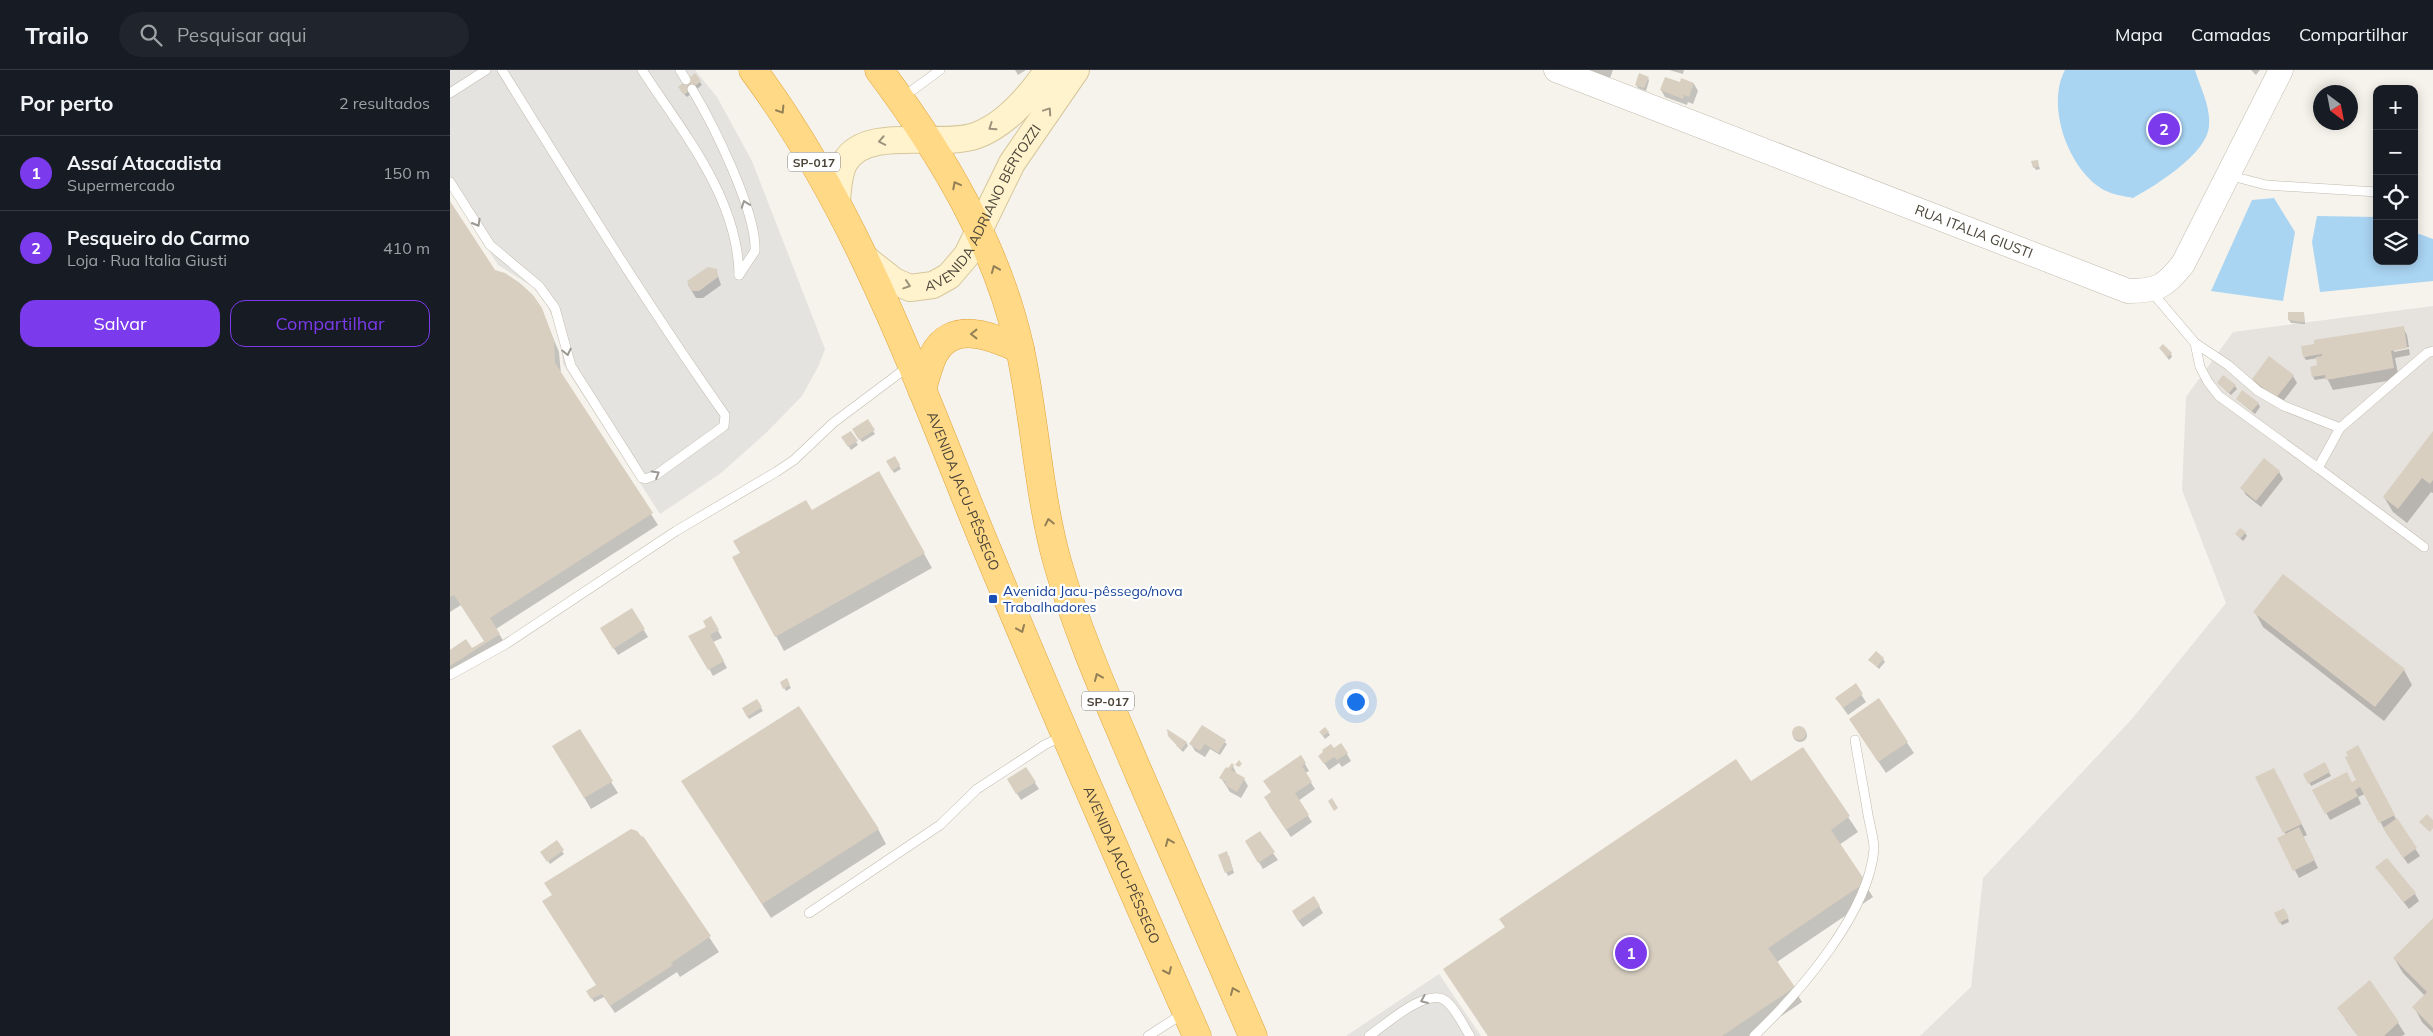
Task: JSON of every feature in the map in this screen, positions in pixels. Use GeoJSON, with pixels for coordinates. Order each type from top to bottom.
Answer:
{"type":"FeatureCollection","features":[{"type":"Feature","properties":{"kind":"highway","name":"AVENIDA JACU-PÊSSEGO"},"geometry":{"type":"LineString","coordinates":[[753,70],[778,106],[837,203],[866,259],[1066,735],[1197,1036]]}},
{"type":"Feature","properties":{"kind":"highway","name":"SP-017"},"geometry":{"type":"LineString","coordinates":[[879,70],[931,141],[978,228],[1010,313],[1020,349],[1042,490],[1057,559],[1088,654],[1253,1036]]}},
{"type":"Feature","properties":{"kind":"highway"},"geometry":{"type":"LineString","coordinates":[[922,390],[936,351],[953,337],[962,334],[982,334],[993,336],[1020,349]]}},
{"type":"Feature","properties":{"kind":"main road","name":"AVENIDA ADRIANO BERTOZZI"},"geometry":{"type":"LineString","coordinates":[[837,203],[842,170],[851,156],[869,145],[885,139],[931,141],[966,138],[986,131],[1015,109],[1048,70]]}},
{"type":"Feature","properties":{"kind":"main road","name":"AVENIDA ADRIANO BERTOZZI"},"geometry":{"type":"LineString","coordinates":[[866,259],[894,281],[910,288],[925,288],[940,282],[954,271],[966,255],[1012,163],[1076,70]]}},
{"type":"Feature","properties":{"kind":"street","name":"RUA ITALIA GIUSTI"},"geometry":{"type":"LineString","coordinates":[[1556,70],[2128,291],[2151,291]]}},
{"type":"Feature","properties":{"kind":"street"},"geometry":{"type":"LineString","coordinates":[[2151,291],[2168,282],[2183,264],[2281,70]]}},
{"type":"Feature","properties":{"kind":"lane"},"geometry":{"type":"LineString","coordinates":[[450,93],[486,70]]}},
{"type":"Feature","properties":{"kind":"lane"},"geometry":{"type":"LineString","coordinates":[[450,182],[490,246],[539,286],[555,308],[571,366],[642,478],[645,479],[656,474],[724,426],[724,415],[618,256],[502,70]]}},
{"type":"Feature","properties":{"kind":"lane"},"geometry":{"type":"LineString","coordinates":[[642,70],[701,162],[721,199],[733,232],[738,275],[755,251],[756,238],[753,225],[737,180],[702,106],[680,70]]}},
{"type":"Feature","properties":{"kind":"lane"},"geometry":{"type":"LineString","coordinates":[[900,98],[940,70]]}},
{"type":"Feature","properties":{"kind":"lane"},"geometry":{"type":"LineString","coordinates":[[2228,175],[2266,185],[2373,192]]}},
{"type":"Feature","properties":{"kind":"lane"},"geometry":{"type":"LineString","coordinates":[[2151,291],[2195,343],[2228,365],[2258,391],[2284,406],[2340,428]]}},
{"type":"Feature","properties":{"kind":"lane"},"geometry":{"type":"LineString","coordinates":[[2195,343],[2200,367],[2208,382],[2219,396],[2424,547]]}},
{"type":"Feature","properties":{"kind":"lane"},"geometry":{"type":"LineString","coordinates":[[2318,468],[2340,428],[2427,353],[2433,351]]}},
{"type":"Feature","properties":{"kind":"lane"},"geometry":{"type":"LineString","coordinates":[[450,675],[506,644],[676,531],[794,460],[833,423],[911,364]]}},
{"type":"Feature","properties":{"kind":"lane"},"geometry":{"type":"LineString","coordinates":[[810,913],[932,830],[977,789],[1046,744],[1066,735]]}},
{"type":"Feature","properties":{"kind":"lane"},"geometry":{"type":"LineString","coordinates":[[1754,1036],[1786,1003],[1824,954],[1849,919],[1867,883],[1874,848],[1855,740]]}},
{"type":"Feature","properties":{"kind":"lane"},"geometry":{"type":"LineString","coordinates":[[1369,1036],[1422,1000],[1434,996],[1446,1001],[1470,1036]]}},
{"type":"Feature","properties":{"kind":"lane"},"geometry":{"type":"LineString","coordinates":[[1148,1036],[1186,1011]]}},
{"type":"Feature","properties":{"kind":"shaded area"},"geometry":{"type":"Polygon","coordinates":[[[450,70],[695,70],[717,97],[752,161],[825,349],[819,365],[802,396],[767,432],[721,473],[660,514],[563,364],[556,325],[547,305],[533,287],[498,265],[450,190],[450,70]]]}},
{"type":"Feature","properties":{"kind":"shaded area"},"geometry":{"type":"Polygon","coordinates":[[[2433,306],[2433,1036],[1920,1036],[1971,987],[1983,878],[2131,720],[2226,603],[2182,490],[2186,397],[2233,332],[2433,306]]]}},
{"type":"Feature","properties":{"kind":"shaded area"},"geometry":{"type":"Polygon","coordinates":[[[1439,974],[1481,1036],[1346,1036],[1439,974]]]}},
{"type":"Feature","properties":{"kind":"water"},"geometry":{"type":"Polygon","coordinates":[[[2065,70],[2195,70],[2205,97],[2208,112],[2209,126],[2206,137],[2190,158],[2154,186],[2133,198],[2106,191],[2093,182],[2082,170],[2064,138],[2058,102],[2060,85],[2065,70]]]}},
{"type":"Feature","properties":{"kind":"water"},"geometry":{"type":"Polygon","coordinates":[[[2274,198],[2295,232],[2283,301],[2211,291],[2252,200],[2274,198]]]}},
{"type":"Feature","properties":{"kind":"water"},"geometry":{"type":"Polygon","coordinates":[[[2317,216],[2373,217],[2373,265],[2418,265],[2418,233],[2433,239],[2433,281],[2320,292],[2312,242],[2317,216]]]}},
{"type":"Feature","properties":{"kind":"building"},"geometry":{"type":"Polygon","coordinates":[[[695,73],[701,81],[684,95],[678,87],[695,73]]]}},
{"type":"Feature","properties":{"kind":"building"},"geometry":{"type":"Polygon","coordinates":[[[1639,73],[1649,77],[1644,88],[1635,85],[1639,73]]]}},
{"type":"Feature","properties":{"kind":"building"},"geometry":{"type":"Polygon","coordinates":[[[1665,77],[1680,82],[1681,78],[1694,83],[1689,97],[1684,95],[1683,99],[1660,90],[1665,77]]]}},
{"type":"Feature","properties":{"kind":"building"},"geometry":{"type":"Polygon","coordinates":[[[2038,160],[2039,166],[2033,168],[2031,161],[2038,160]]]}},
{"type":"Feature","properties":{"kind":"building"},"geometry":{"type":"Polygon","coordinates":[[[450,201],[495,270],[505,273],[520,283],[533,295],[542,308],[554,340],[555,363],[653,513],[490,618],[500,634],[450,666],[450,650],[466,639],[472,648],[484,641],[454,595],[450,597],[450,201]]]}},
{"type":"Feature","properties":{"kind":"building"},"geometry":{"type":"Polygon","coordinates":[[[708,267],[717,269],[718,277],[699,291],[691,291],[687,281],[708,267]]]}},
{"type":"Feature","properties":{"kind":"building"},"geometry":{"type":"Polygon","coordinates":[[[2288,312],[2304,312],[2304,322],[2288,320],[2288,312]]]}},
{"type":"Feature","properties":{"kind":"building"},"geometry":{"type":"Polygon","coordinates":[[[2404,326],[2407,348],[2391,351],[2394,368],[2326,380],[2325,375],[2312,377],[2310,367],[2317,365],[2316,357],[2322,356],[2322,354],[2303,357],[2301,346],[2314,344],[2314,340],[2404,326]]]}},
{"type":"Feature","properties":{"kind":"building"},"geometry":{"type":"Polygon","coordinates":[[[2163,344],[2172,353],[2167,357],[2159,348],[2163,344]]]}},
{"type":"Feature","properties":{"kind":"building"},"geometry":{"type":"Polygon","coordinates":[[[2269,356],[2294,375],[2276,398],[2252,379],[2269,356]]]}},
{"type":"Feature","properties":{"kind":"building"},"geometry":{"type":"Polygon","coordinates":[[[2223,375],[2236,385],[2229,393],[2217,383],[2223,375]]]}},
{"type":"Feature","properties":{"kind":"building"},"geometry":{"type":"Polygon","coordinates":[[[2242,390],[2259,403],[2252,411],[2236,399],[2242,390]]]}},
{"type":"Feature","properties":{"kind":"building"},"geometry":{"type":"Polygon","coordinates":[[[868,419],[875,430],[859,440],[852,429],[868,419]]]}},
{"type":"Feature","properties":{"kind":"building"},"geometry":{"type":"Polygon","coordinates":[[[851,431],[858,441],[848,447],[841,437],[851,431]]]}},
{"type":"Feature","properties":{"kind":"building"},"geometry":{"type":"Polygon","coordinates":[[[2433,431],[2433,480],[2430,484],[2422,478],[2398,509],[2383,497],[2433,431]]]}},
{"type":"Feature","properties":{"kind":"building"},"geometry":{"type":"Polygon","coordinates":[[[895,456],[900,465],[892,471],[886,461],[895,456]]]}},
{"type":"Feature","properties":{"kind":"building"},"geometry":{"type":"Polygon","coordinates":[[[2264,458],[2280,471],[2256,501],[2240,488],[2264,458]]]}},
{"type":"Feature","properties":{"kind":"building"},"geometry":{"type":"Polygon","coordinates":[[[879,471],[925,553],[775,637],[732,557],[740,553],[733,541],[806,500],[812,510],[879,471]]]}},
{"type":"Feature","properties":{"kind":"building"},"geometry":{"type":"Polygon","coordinates":[[[2240,528],[2246,532],[2241,538],[2235,534],[2240,528]]]}},
{"type":"Feature","properties":{"kind":"building"},"geometry":{"type":"Polygon","coordinates":[[[2283,574],[2405,669],[2375,707],[2253,612],[2283,574]]]}},
{"type":"Feature","properties":{"kind":"building"},"geometry":{"type":"Polygon","coordinates":[[[632,608],[645,629],[613,649],[600,628],[632,608]]]}},
{"type":"Feature","properties":{"kind":"building"},"geometry":{"type":"Polygon","coordinates":[[[711,616],[719,630],[710,635],[724,661],[708,670],[688,636],[706,627],[703,621],[711,616]]]}},
{"type":"Feature","properties":{"kind":"building"},"geometry":{"type":"Polygon","coordinates":[[[1876,651],[1884,658],[1877,667],[1868,660],[1876,651]]]}},
{"type":"Feature","properties":{"kind":"building"},"geometry":{"type":"Polygon","coordinates":[[[787,678],[790,685],[783,689],[780,682],[787,678]]]}},
{"type":"Feature","properties":{"kind":"building"},"geometry":{"type":"Polygon","coordinates":[[[1856,683],[1863,694],[1843,708],[1835,698],[1856,683]]]}},
{"type":"Feature","properties":{"kind":"building"},"geometry":{"type":"Polygon","coordinates":[[[1879,698],[1908,742],[1878,762],[1849,719],[1879,698]]]}},
{"type":"Feature","properties":{"kind":"building"},"geometry":{"type":"Polygon","coordinates":[[[757,699],[762,707],[747,717],[742,708],[757,699]]]}},
{"type":"Feature","properties":{"kind":"building"},"geometry":{"type":"Polygon","coordinates":[[[799,706],[879,829],[762,904],[681,781],[799,706]]]}},
{"type":"Feature","properties":{"kind":"building"},"geometry":{"type":"Polygon","coordinates":[[[1202,725],[1226,740],[1218,753],[1205,744],[1200,751],[1189,744],[1202,725]]]}},
{"type":"Feature","properties":{"kind":"building"},"geometry":{"type":"Polygon","coordinates":[[[1799,726],[1804,728],[1806,733],[1804,738],[1799,740],[1794,738],[1792,733],[1794,728],[1799,726]]]}},
{"type":"Feature","properties":{"kind":"building"},"geometry":{"type":"Polygon","coordinates":[[[1325,727],[1329,732],[1323,736],[1319,732],[1325,727]]]}},
{"type":"Feature","properties":{"kind":"building"},"geometry":{"type":"Polygon","coordinates":[[[580,729],[613,781],[584,798],[552,746],[580,729]]]}},
{"type":"Feature","properties":{"kind":"building"},"geometry":{"type":"Polygon","coordinates":[[[1167,729],[1187,742],[1181,750],[1168,736],[1167,729]]]}},
{"type":"Feature","properties":{"kind":"building"},"geometry":{"type":"Polygon","coordinates":[[[1341,743],[1348,753],[1337,760],[1334,757],[1324,764],[1318,756],[1323,752],[1322,750],[1331,744],[1334,748],[1341,743]]]}},
{"type":"Feature","properties":{"kind":"building"},"geometry":{"type":"Polygon","coordinates":[[[2358,745],[2395,815],[2379,823],[2360,787],[2355,790],[2358,796],[2325,814],[2312,790],[2347,772],[2352,782],[2356,780],[2345,757],[2348,756],[2346,752],[2358,745]]]}},
{"type":"Feature","properties":{"kind":"building"},"geometry":{"type":"Polygon","coordinates":[[[1803,747],[1850,816],[1831,830],[1866,882],[1768,948],[1795,987],[1722,1036],[1488,1036],[1443,969],[1505,927],[1499,919],[1736,759],[1751,781],[1803,747]]]}},
{"type":"Feature","properties":{"kind":"building"},"geometry":{"type":"Polygon","coordinates":[[[1301,755],[1306,763],[1302,766],[1312,782],[1295,793],[1309,815],[1286,830],[1264,797],[1271,792],[1263,781],[1301,755]]]}},
{"type":"Feature","properties":{"kind":"building"},"geometry":{"type":"Polygon","coordinates":[[[1239,760],[1242,764],[1239,767],[1235,765],[1239,760]]]}},
{"type":"Feature","properties":{"kind":"building"},"geometry":{"type":"Polygon","coordinates":[[[2325,762],[2330,772],[2308,784],[2303,774],[2325,762]]]}},
{"type":"Feature","properties":{"kind":"building"},"geometry":{"type":"Polygon","coordinates":[[[1232,763],[1234,765],[1231,770],[1245,778],[1237,792],[1225,785],[1226,782],[1219,778],[1226,767],[1228,768],[1232,763]]]}},
{"type":"Feature","properties":{"kind":"building"},"geometry":{"type":"Polygon","coordinates":[[[1026,767],[1036,782],[1016,794],[1007,779],[1026,767]]]}},
{"type":"Feature","properties":{"kind":"building"},"geometry":{"type":"Polygon","coordinates":[[[2274,768],[2302,824],[2283,833],[2255,777],[2274,768]]]}},
{"type":"Feature","properties":{"kind":"building"},"geometry":{"type":"Polygon","coordinates":[[[1332,798],[1338,808],[1334,811],[1328,801],[1332,798]]]}},
{"type":"Feature","properties":{"kind":"building"},"geometry":{"type":"Polygon","coordinates":[[[2427,814],[2433,820],[2433,828],[2430,832],[2419,822],[2427,814]]]}},
{"type":"Feature","properties":{"kind":"building"},"geometry":{"type":"Polygon","coordinates":[[[2397,818],[2417,848],[2403,858],[2383,828],[2397,818]]]}},
{"type":"Feature","properties":{"kind":"building"},"geometry":{"type":"Polygon","coordinates":[[[2299,827],[2315,860],[2293,871],[2277,838],[2299,827]]]}},
{"type":"Feature","properties":{"kind":"building"},"geometry":{"type":"Polygon","coordinates":[[[631,829],[643,836],[711,936],[671,963],[673,965],[610,1006],[602,994],[591,999],[586,991],[596,985],[542,901],[552,895],[544,883],[631,829]]]}},
{"type":"Feature","properties":{"kind":"building"},"geometry":{"type":"Polygon","coordinates":[[[1260,831],[1275,852],[1258,863],[1245,841],[1260,831]]]}},
{"type":"Feature","properties":{"kind":"building"},"geometry":{"type":"Polygon","coordinates":[[[557,840],[564,850],[547,862],[540,852],[557,840]]]}},
{"type":"Feature","properties":{"kind":"building"},"geometry":{"type":"Polygon","coordinates":[[[1227,851],[1233,870],[1225,873],[1218,855],[1227,851]]]}},
{"type":"Feature","properties":{"kind":"building"},"geometry":{"type":"Polygon","coordinates":[[[2387,858],[2416,893],[2404,902],[2375,867],[2387,858]]]}},
{"type":"Feature","properties":{"kind":"building"},"geometry":{"type":"Polygon","coordinates":[[[1314,896],[1320,906],[1298,921],[1292,911],[1314,896]]]}},
{"type":"Feature","properties":{"kind":"building"},"geometry":{"type":"Polygon","coordinates":[[[2284,908],[2289,918],[2279,923],[2274,913],[2284,908]]]}},
{"type":"Feature","properties":{"kind":"building"},"geometry":{"type":"Polygon","coordinates":[[[2433,918],[2433,1028],[2412,1007],[2427,992],[2393,958],[2433,918]]]}},
{"type":"Feature","properties":{"kind":"building"},"geometry":{"type":"Polygon","coordinates":[[[2370,980],[2399,1022],[2384,1036],[2358,1036],[2337,1008],[2370,980]]]}},
{"type":"Feature","properties":{"kind":"place","name":"Pesqueiro do Carmo"},"geometry":{"type":"Point","coordinates":[2164,129]}},
{"type":"Feature","properties":{"kind":"place","name":"Avenida Jacu-pêssego/nova Trabalhadores"},"geometry":{"type":"Point","coordinates":[993,599]}},
{"type":"Feature","properties":{"kind":"place","name":"Assaí Atacadista"},"geometry":{"type":"Point","coordinates":[1631,953]}}]}
